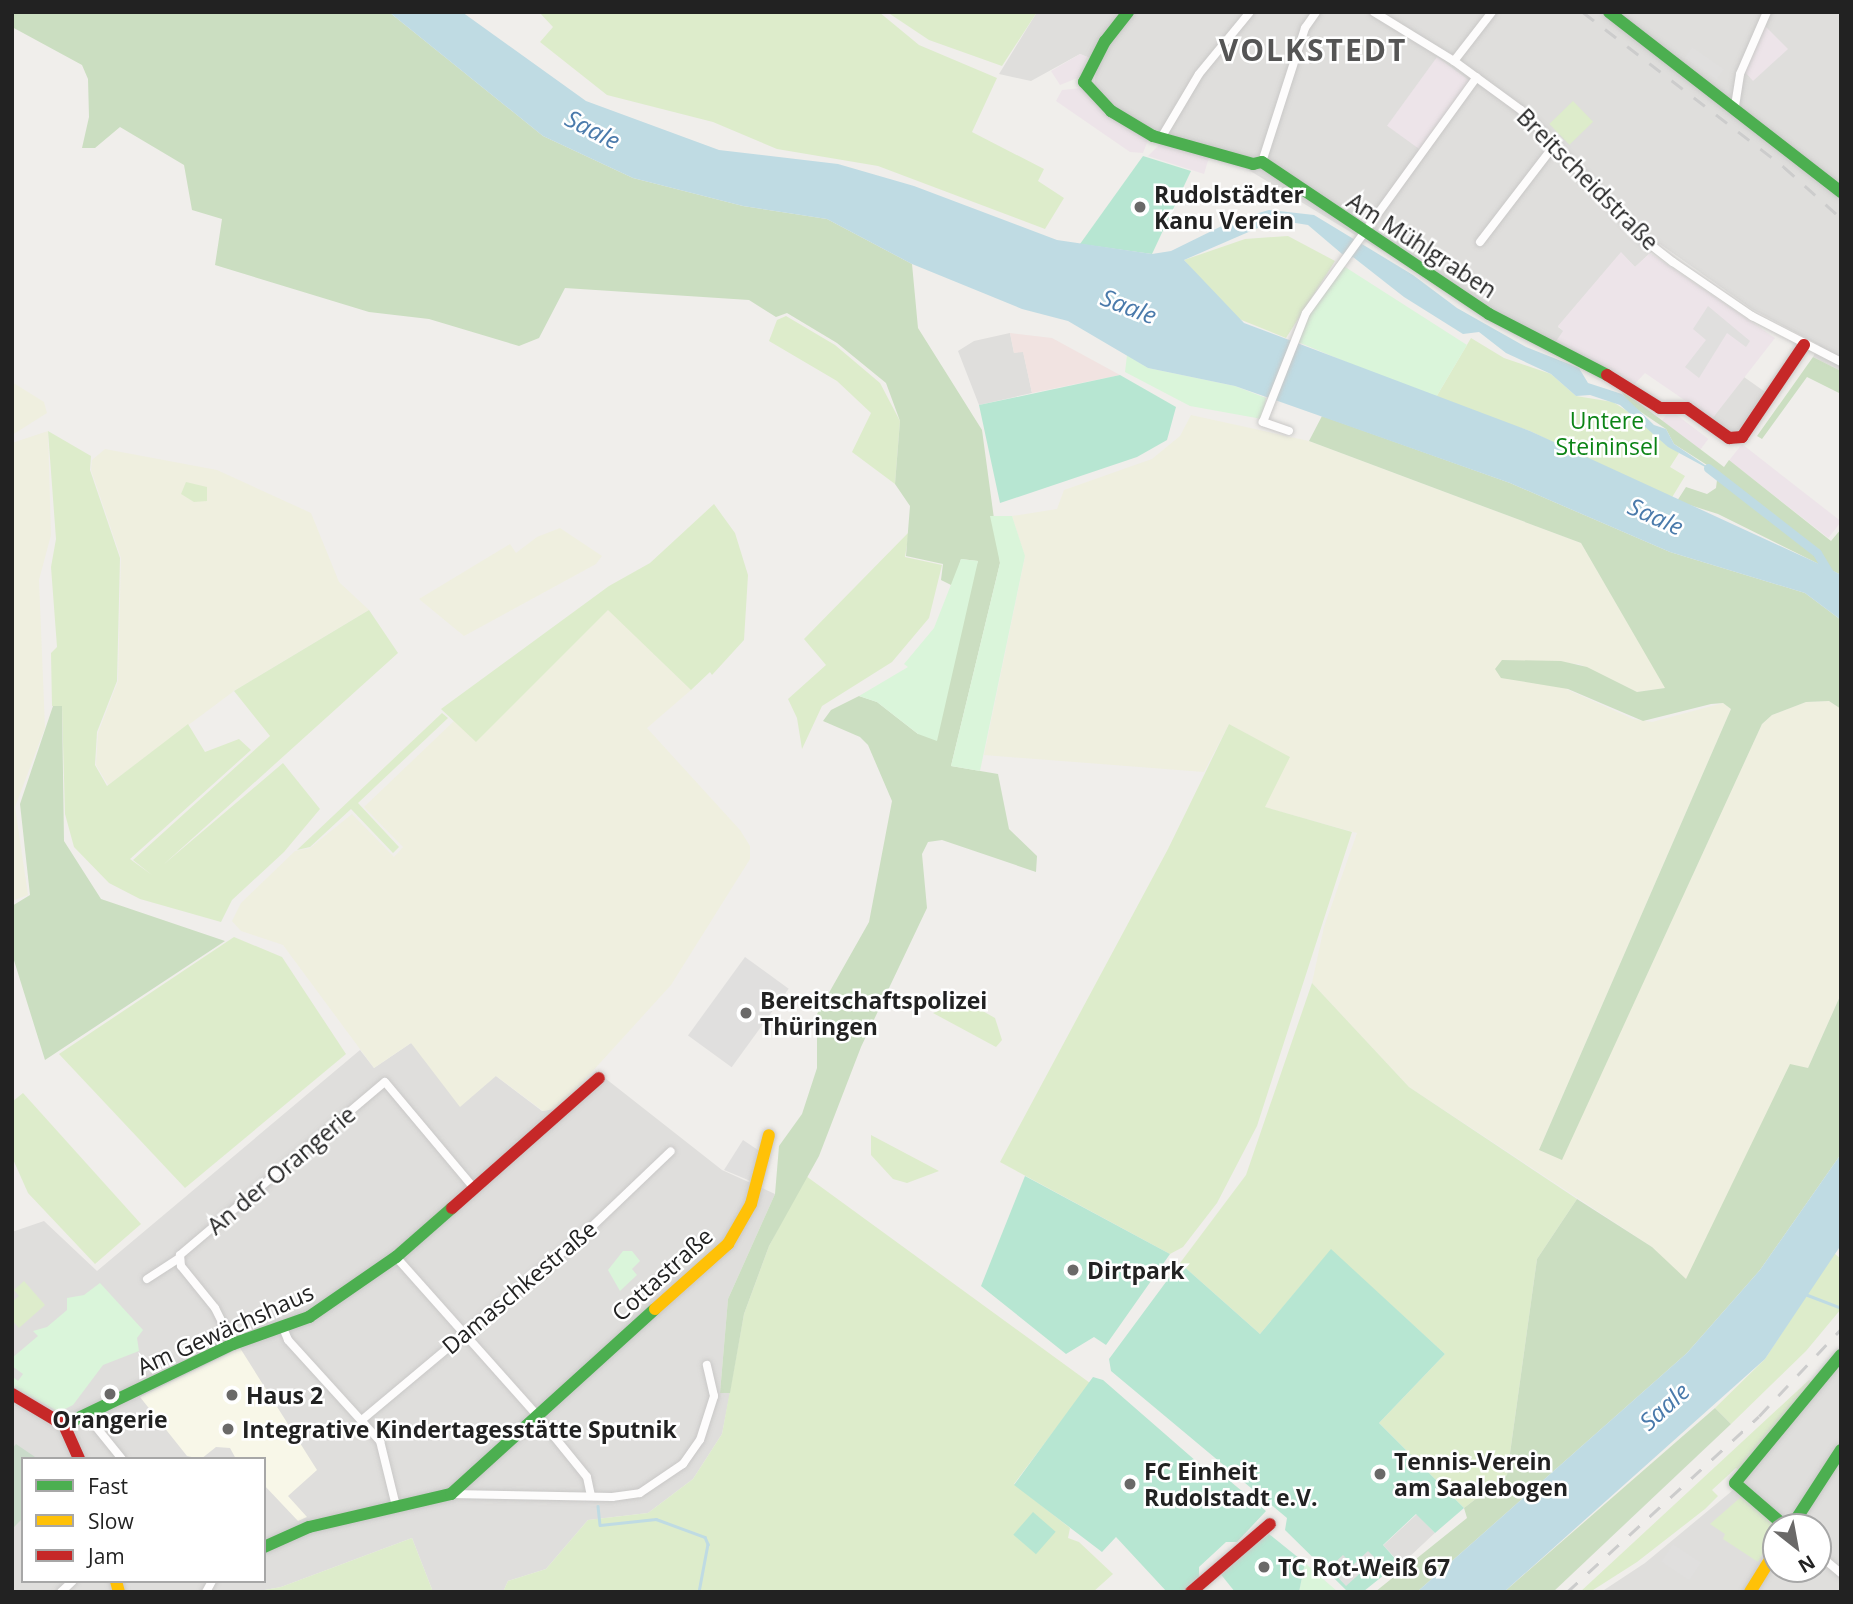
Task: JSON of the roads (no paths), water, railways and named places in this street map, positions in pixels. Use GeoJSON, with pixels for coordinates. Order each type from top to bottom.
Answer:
{"type":"FeatureCollection","features":[{"type":"Feature","properties":{"kind":"street","name":"Am Mühlgraben"},"geometry":{"type":"LineString","coordinates":[[1128,12],[1105,41],[1084,82],[1111,111],[1161,138],[1253,164],[1262,162],[1359,235],[1489,314],[1592,365],[1660,408],[1687,408],[1729,438],[1742,438],[1804,345]]}},
{"type":"Feature","properties":{"kind":"street"},"geometry":{"type":"LineString","coordinates":[[1161,138],[1199,74],[1250,12]]}},
{"type":"Feature","properties":{"kind":"street"},"geometry":{"type":"LineString","coordinates":[[1262,162],[1306,28],[1315,12]]}},
{"type":"Feature","properties":{"kind":"street","name":"Breitscheidstraße"},"geometry":{"type":"LineString","coordinates":[[1374,12],[1477,77],[1556,143],[1642,238],[1731,303],[1804,345],[1841,362]]}},
{"type":"Feature","properties":{"kind":"street"},"geometry":{"type":"LineString","coordinates":[[1454,61],[1492,12]]}},
{"type":"Feature","properties":{"kind":"street"},"geometry":{"type":"LineString","coordinates":[[1609,12],[1735,106],[1841,192]]}},
{"type":"Feature","properties":{"kind":"street"},"geometry":{"type":"LineString","coordinates":[[1735,106],[1740,74],[1767,12]]}},
{"type":"Feature","properties":{"kind":"street"},"geometry":{"type":"LineString","coordinates":[[1289,431],[1265,418],[1306,313],[1359,235],[1477,77]]}},
{"type":"Feature","properties":{"kind":"street"},"geometry":{"type":"LineString","coordinates":[[1480,242],[1556,143]]}},
{"type":"Feature","properties":{"kind":"street","name":"Am Gewächshaus"},"geometry":{"type":"LineString","coordinates":[[64,1425],[88,1417],[233,1344],[283,1328],[345,1296],[396,1257],[599,1078]]}},
{"type":"Feature","properties":{"kind":"street","name":"An der Orangerie"},"geometry":{"type":"LineString","coordinates":[[147,1279],[178,1259],[385,1082],[474,1188]]}},
{"type":"Feature","properties":{"kind":"street","name":"Cottastraße"},"geometry":{"type":"LineString","coordinates":[[451,1494],[454,1486],[728,1244],[751,1204],[769,1135]]}},
{"type":"Feature","properties":{"kind":"street","name":"Damaschkestraße"},"geometry":{"type":"LineString","coordinates":[[363,1419],[580,1237],[671,1151]]}},
{"type":"Feature","properties":{"kind":"street"},"geometry":{"type":"LineString","coordinates":[[396,1257],[535,1413],[587,1477],[591,1496]]}},
{"type":"Feature","properties":{"kind":"street"},"geometry":{"type":"LineString","coordinates":[[178,1259],[215,1308],[233,1344]]}},
{"type":"Feature","properties":{"kind":"street"},"geometry":{"type":"LineString","coordinates":[[283,1328],[288,1340],[363,1419],[380,1441],[396,1506]]}},
{"type":"Feature","properties":{"kind":"street"},"geometry":{"type":"LineString","coordinates":[[1772,1513],[1735,1483],[1841,1355]]}},
{"type":"Feature","properties":{"kind":"street"},"geometry":{"type":"LineString","coordinates":[[266,1547],[309,1527],[451,1494],[591,1496],[640,1493],[683,1464],[700,1440],[715,1396],[707,1365]]}},
{"type":"Feature","properties":{"kind":"street"},"geometry":{"type":"LineString","coordinates":[[12,1394],[64,1425],[78,1457]]}},
{"type":"Feature","properties":{"kind":"street"},"geometry":{"type":"LineString","coordinates":[[88,1417],[120,1457]]}},
{"type":"Feature","properties":{"kind":"street"},"geometry":{"type":"LineString","coordinates":[[1799,1513],[1840,1452]]}},
{"type":"Feature","properties":{"kind":"street"},"geometry":{"type":"LineString","coordinates":[[1192,1592],[1270,1524]]}},
{"type":"Feature","properties":{"kind":"street"},"geometry":{"type":"LineString","coordinates":[[1750,1592],[1762,1573]]}},
{"type":"Feature","properties":{"kind":"water","name":"Saale"},"geometry":{"type":"Polygon","coordinates":[[[389,12],[462,12],[586,101],[719,150],[838,164],[914,186],[1057,240],[1152,254],[1171,251],[1234,220],[1269,210],[1314,215],[1413,275],[1457,308],[1526,347],[1579,368],[1588,383],[1622,394],[1654,425],[1666,429],[1674,444],[1718,474],[1668,447],[1620,405],[1590,395],[1576,396],[1551,374],[1506,353],[1479,332],[1463,334],[1404,297],[1353,257],[1348,259],[1308,225],[1283,221],[1267,224],[1184,260],[1244,323],[1530,431],[1841,575],[1841,620],[1805,593],[1670,552],[1510,483],[1235,386],[1148,368],[1068,321],[1022,309],[912,264],[827,219],[743,206],[633,178],[543,136],[389,12]]]}},
{"type":"Feature","properties":{"kind":"water","name":"Saale"},"geometry":{"type":"Polygon","coordinates":[[[1841,1154],[1841,1245],[1765,1359],[1504,1592],[1417,1592],[1687,1353],[1760,1270],[1841,1154]]]}},
{"type":"Feature","properties":{"kind":"waterway"},"geometry":{"type":"LineString","coordinates":[[1708,468],[1817,553],[1832,578]]}},
{"type":"Feature","properties":{"kind":"waterway"},"geometry":{"type":"LineString","coordinates":[[1805,1294],[1841,1308]]}},
{"type":"Feature","properties":{"kind":"waterway"},"geometry":{"type":"LineString","coordinates":[[598,1506],[600,1525],[656,1519],[705,1537],[708,1544],[699,1592]]}},
{"type":"Feature","properties":{"kind":"railway"},"geometry":{"type":"LineString","coordinates":[[1583,12],[1784,167],[1841,218]]}},
{"type":"Feature","properties":{"kind":"railway"},"geometry":{"type":"LineString","coordinates":[[1567,1592],[1759,1416],[1841,1329]]}},
{"type":"Feature","properties":{"kind":"place","name":"Rudolstädter Kanu Verein"},"geometry":{"type":"Point","coordinates":[1140,207]}},
{"type":"Feature","properties":{"kind":"place","name":"Bereitschaftspolizei Thüringen"},"geometry":{"type":"Point","coordinates":[746,1013]}},
{"type":"Feature","properties":{"kind":"place","name":"Dirtpark"},"geometry":{"type":"Point","coordinates":[1073,1270]}},
{"type":"Feature","properties":{"kind":"place","name":"Orangerie"},"geometry":{"type":"Point","coordinates":[110,1394]}},
{"type":"Feature","properties":{"kind":"place","name":"Haus 2"},"geometry":{"type":"Point","coordinates":[232,1395]}},
{"type":"Feature","properties":{"kind":"place","name":"Integrative Kindertagesstätte Sputnik"},"geometry":{"type":"Point","coordinates":[228,1429]}},
{"type":"Feature","properties":{"kind":"place","name":"Tennis-Verein am Saalebogen"},"geometry":{"type":"Point","coordinates":[1380,1474]}},
{"type":"Feature","properties":{"kind":"place","name":"FC Einheit Rudolstadt e.V."},"geometry":{"type":"Point","coordinates":[1130,1484]}},
{"type":"Feature","properties":{"kind":"place","name":"TC Rot-Weiß 67"},"geometry":{"type":"Point","coordinates":[1264,1567]}},
{"type":"Feature","properties":{"kind":"district","name":"VOLKSTEDT"},"geometry":{"type":"Point","coordinates":[1313,50]}},
{"type":"Feature","properties":{"kind":"park label","name":"Untere Steininsel"},"geometry":{"type":"Point","coordinates":[1607,433]}}]}
